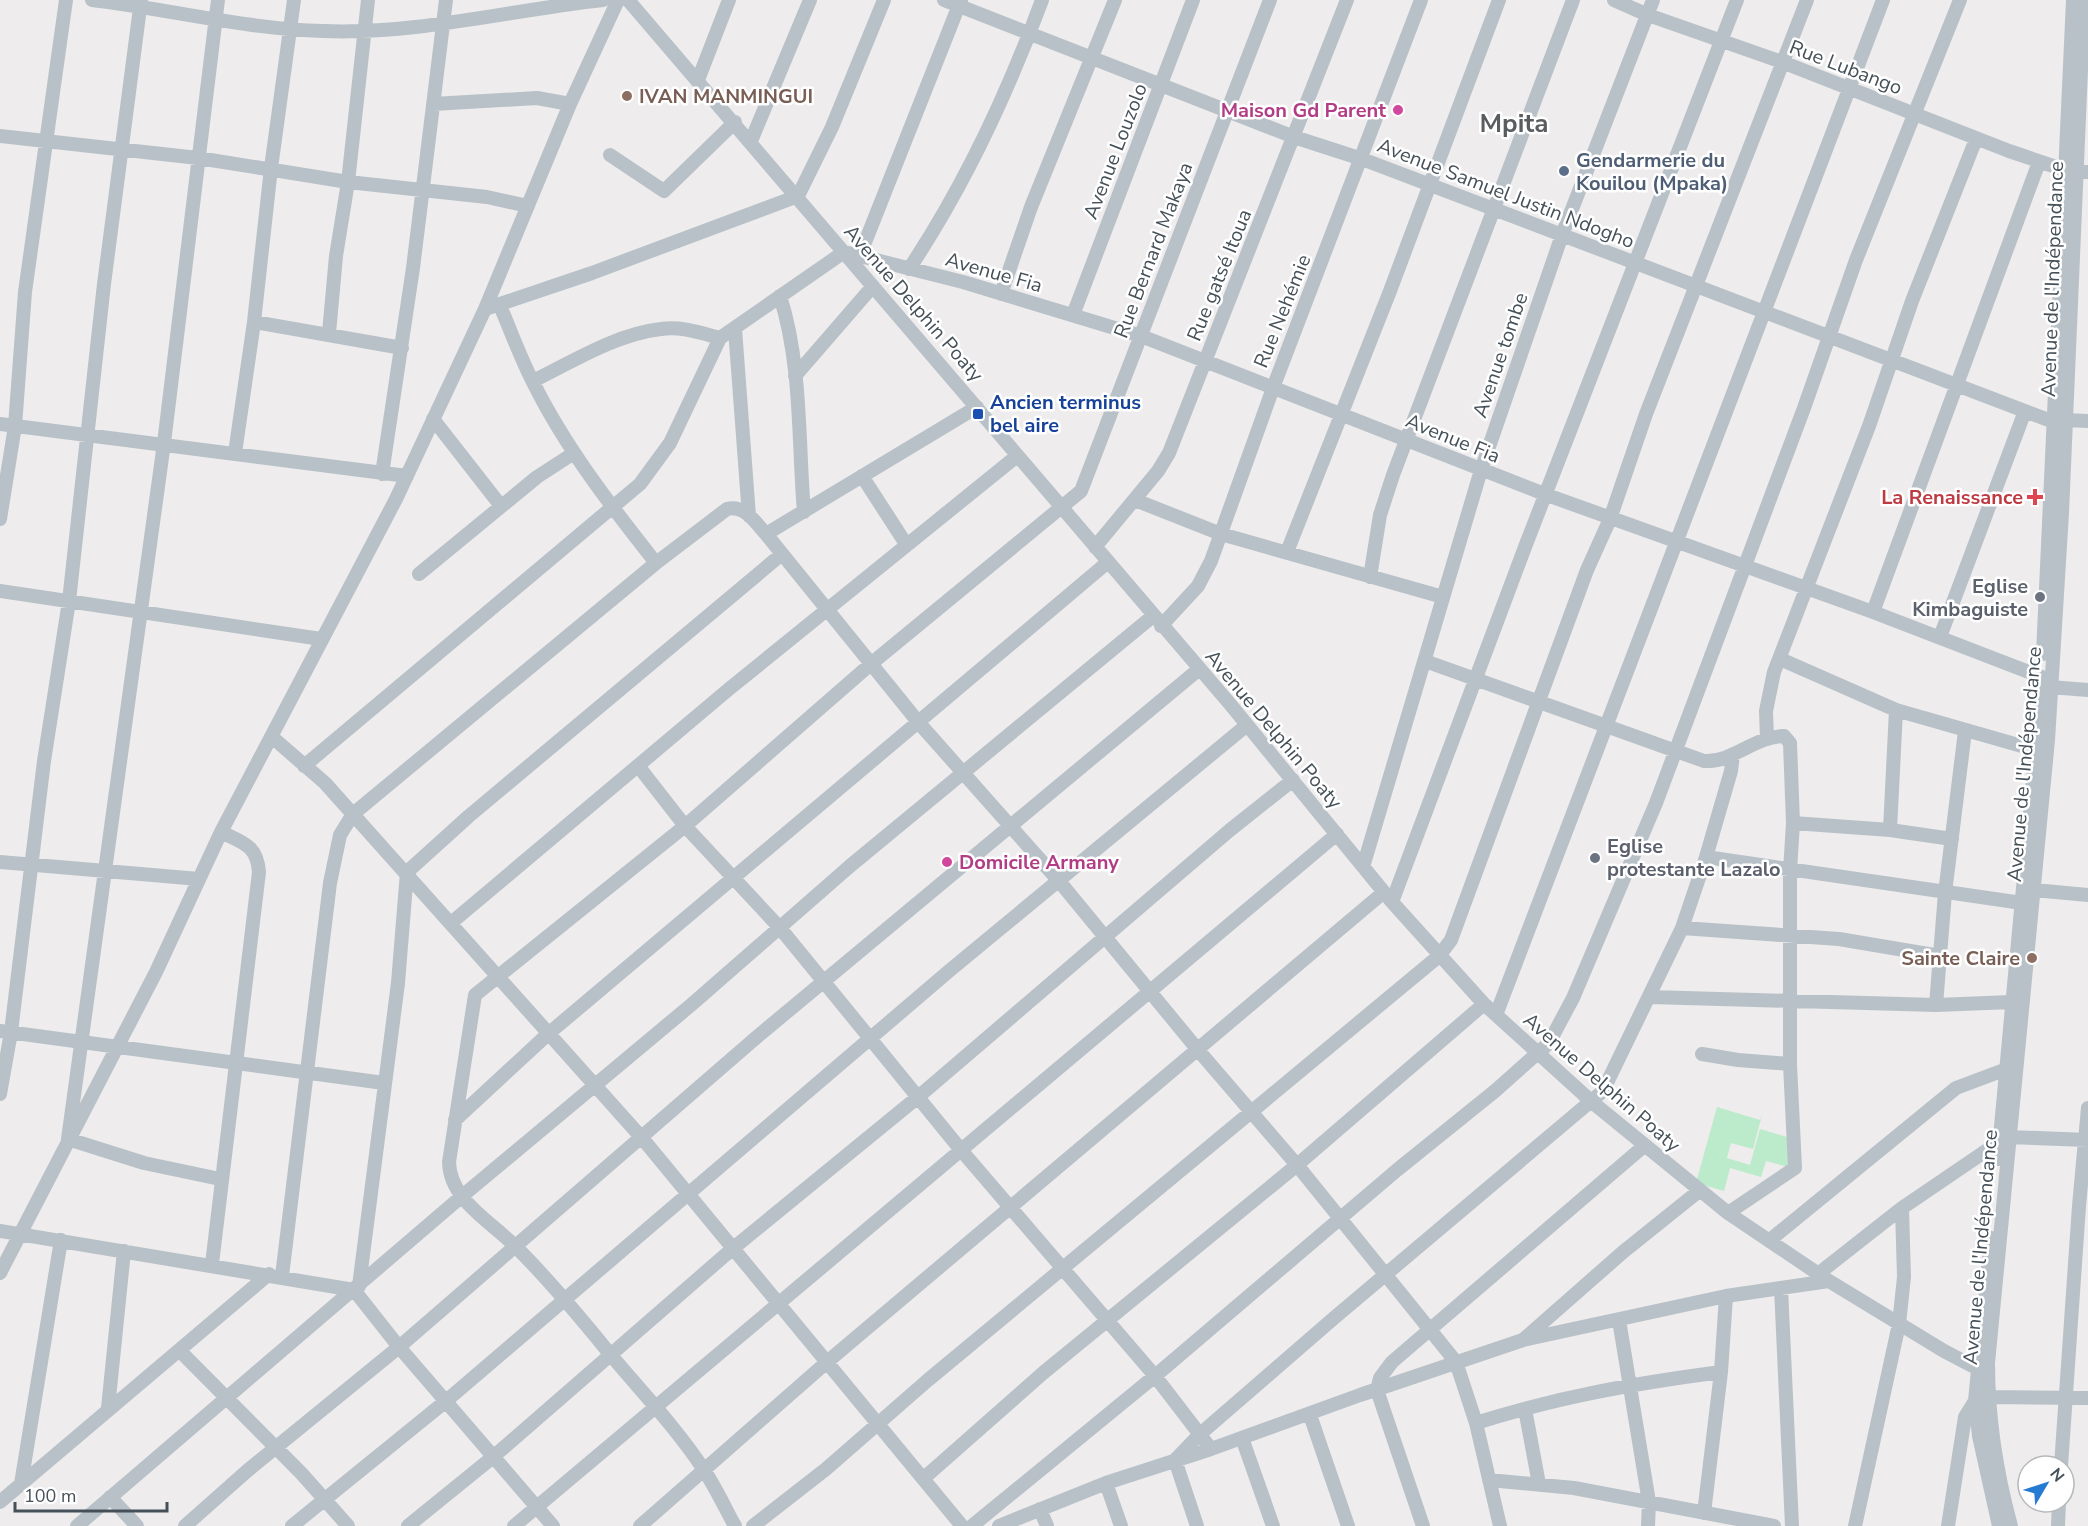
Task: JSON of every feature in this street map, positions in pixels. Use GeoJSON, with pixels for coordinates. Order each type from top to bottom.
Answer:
{"type":"FeatureCollection","features":[{"type":"Feature","properties":{"kind":"street"},"geometry":{"type":"LineString","coordinates":[[0,519],[15,426],[25,292],[66,0]]}},
{"type":"Feature","properties":{"kind":"street"},"geometry":{"type":"LineString","coordinates":[[92,0],[140,4],[216,19],[322,32],[364,31],[444,22],[603,0]]}},
{"type":"Feature","properties":{"kind":"street"},"geometry":{"type":"LineString","coordinates":[[68,1138],[164,443],[218,0]]}},
{"type":"Feature","properties":{"kind":"street"},"geometry":{"type":"LineString","coordinates":[[235,453],[254,322],[271,168],[294,0]]}},
{"type":"Feature","properties":{"kind":"street"},"geometry":{"type":"LineString","coordinates":[[329,333],[336,256],[348,182],[369,0]]}},
{"type":"Feature","properties":{"kind":"street"},"geometry":{"type":"LineString","coordinates":[[382,474],[402,348],[446,0]]}},
{"type":"Feature","properties":{"kind":"street"},"geometry":{"type":"LineString","coordinates":[[0,1273],[18,1233],[118,1046],[221,832],[407,476],[485,309],[570,104],[618,0]]}},
{"type":"Feature","properties":{"kind":"street","name":"Avenue Delphin Poaty"},"geometry":{"type":"LineString","coordinates":[[628,0],[752,141],[1293,780],[1388,897],[1484,1004],[1592,1102],[1728,1213],[1824,1278],[1983,1372]]}},
{"type":"Feature","properties":{"kind":"street"},"geometry":{"type":"LineString","coordinates":[[698,80],[729,0]]}},
{"type":"Feature","properties":{"kind":"street"},"geometry":{"type":"LineString","coordinates":[[752,141],[810,0]]}},
{"type":"Feature","properties":{"kind":"street"},"geometry":{"type":"LineString","coordinates":[[485,309],[500,306],[798,196],[832,127],[884,0]]}},
{"type":"Feature","properties":{"kind":"street","name":"Avenue Samuel Justin Ndogho"},"geometry":{"type":"LineString","coordinates":[[944,0],[960,3],[1030,34],[1294,137],[1362,159],[2025,411],[2060,421],[2088,421]]}},
{"type":"Feature","properties":{"kind":"street"},"geometry":{"type":"LineString","coordinates":[[909,269],[937,227],[973,163],[1030,34],[1042,0]]}},
{"type":"Feature","properties":{"kind":"street"},"geometry":{"type":"LineString","coordinates":[[1001,294],[1031,207],[1094,58],[1115,0]]}},
{"type":"Feature","properties":{"kind":"street","name":"Avenue Louzolo"},"geometry":{"type":"LineString","coordinates":[[1073,315],[1193,0]]}},
{"type":"Feature","properties":{"kind":"street","name":"Rue Bernard Makaya"},"geometry":{"type":"LineString","coordinates":[[461,1197],[449,1175],[455,1120],[475,995],[480,989],[498,977],[685,826],[872,663],[1081,491],[1270,0]]}},
{"type":"Feature","properties":{"kind":"street","name":"Rue gatsé Itoua"},"geometry":{"type":"LineString","coordinates":[[1095,547],[1135,500],[1169,453],[1347,0]]}},
{"type":"Feature","properties":{"kind":"street","name":"Rue Nehémie"},"geometry":{"type":"LineString","coordinates":[[77,1526],[850,866],[1198,586],[1221,534],[1273,388],[1421,0]]}},
{"type":"Feature","properties":{"kind":"street"},"geometry":{"type":"LineString","coordinates":[[1287,552],[1343,414],[1499,0]]}},
{"type":"Feature","properties":{"kind":"street"},"geometry":{"type":"LineString","coordinates":[[1371,577],[1380,515],[1406,440],[1573,0]]}},
{"type":"Feature","properties":{"kind":"street","name":"Rue Lubango"},"geometry":{"type":"LineString","coordinates":[[1614,0],[1648,15],[1782,62],[1976,139],[2039,162],[2076,172]]}},
{"type":"Feature","properties":{"kind":"street","name":"Avenue tombe"},"geometry":{"type":"LineString","coordinates":[[1363,867],[1480,470],[1562,235],[1653,0]]}},
{"type":"Feature","properties":{"kind":"street"},"geometry":{"type":"LineString","coordinates":[[640,1526],[655,1521],[705,1471],[827,1362],[1198,1050],[1388,897],[1477,678],[1737,0]]}},
{"type":"Feature","properties":{"kind":"street"},"geometry":{"type":"LineString","coordinates":[[753,1526],[826,1469],[1439,956],[1458,926],[1480,858],[1541,701],[1587,570],[1610,519],[1646,414],[1806,0]]}},
{"type":"Feature","properties":{"kind":"street"},"geometry":{"type":"LineString","coordinates":[[1496,1015],[1883,0]]}},
{"type":"Feature","properties":{"kind":"street"},"geometry":{"type":"LineString","coordinates":[[972,1526],[1540,1054],[1560,1026],[1676,752],[1856,260],[1916,115],[1960,0]]}},
{"type":"Feature","properties":{"kind":"street","name":"Avenue de l'Indépendance"},"geometry":{"type":"LineString","coordinates":[[2073,0],[2076,172]]}},
{"type":"Feature","properties":{"kind":"street","name":"Avenue de l'Indépendance"},"geometry":{"type":"LineString","coordinates":[[1999,1526],[1979,1437],[1981,1399],[2004,1139],[2034,890],[2084,0]]}},
{"type":"Feature","properties":{"kind":"street"},"geometry":{"type":"LineString","coordinates":[[860,255],[960,3]]}},
{"type":"Feature","properties":{"kind":"street"},"geometry":{"type":"LineString","coordinates":[[0,1094],[5,1031],[32,864],[69,601],[104,284],[140,4]]}},
{"type":"Feature","properties":{"kind":"street"},"geometry":{"type":"LineString","coordinates":[[433,104],[537,98],[570,104]]}},
{"type":"Feature","properties":{"kind":"street"},"geometry":{"type":"LineString","coordinates":[[610,155],[664,190],[735,122]]}},
{"type":"Feature","properties":{"kind":"street"},"geometry":{"type":"LineString","coordinates":[[0,136],[47,139],[198,158],[348,182],[487,197],[528,207]]}},
{"type":"Feature","properties":{"kind":"street"},"geometry":{"type":"LineString","coordinates":[[1767,739],[1766,711],[1769,690],[1920,281],[1976,139]]}},
{"type":"Feature","properties":{"kind":"street"},"geometry":{"type":"LineString","coordinates":[[1873,612],[2039,162]]}},
{"type":"Feature","properties":{"kind":"street"},"geometry":{"type":"LineString","coordinates":[[304,766],[640,484],[658,461],[681,420],[720,338],[844,252]]}},
{"type":"Feature","properties":{"kind":"street","name":"Avenue Fia"},"geometry":{"type":"LineString","coordinates":[[844,252],[1001,294],[1141,336],[1480,470],[1610,519],[1873,612],[2046,682],[2088,690]]}},
{"type":"Feature","properties":{"kind":"street"},"geometry":{"type":"LineString","coordinates":[[795,376],[873,286]]}},
{"type":"Feature","properties":{"kind":"street"},"geometry":{"type":"LineString","coordinates":[[780,296],[787,316],[795,376],[804,512]]}},
{"type":"Feature","properties":{"kind":"street"},"geometry":{"type":"LineString","coordinates":[[500,306],[533,381],[574,453],[613,509],[656,563]]}},
{"type":"Feature","properties":{"kind":"street"},"geometry":{"type":"LineString","coordinates":[[254,322],[329,333],[402,348]]}},
{"type":"Feature","properties":{"kind":"street"},"geometry":{"type":"LineString","coordinates":[[533,381],[601,348],[647,331],[681,329],[720,338]]}},
{"type":"Feature","properties":{"kind":"street"},"geometry":{"type":"LineString","coordinates":[[735,329],[749,516]]}},
{"type":"Feature","properties":{"kind":"street"},"geometry":{"type":"LineString","coordinates":[[766,534],[977,407]]}},
{"type":"Feature","properties":{"kind":"street"},"geometry":{"type":"LineString","coordinates":[[1940,638],[2025,411]]}},
{"type":"Feature","properties":{"kind":"street"},"geometry":{"type":"LineString","coordinates":[[433,419],[501,506]]}},
{"type":"Feature","properties":{"kind":"street"},"geometry":{"type":"LineString","coordinates":[[0,424],[164,443],[407,476]]}},
{"type":"Feature","properties":{"kind":"street"},"geometry":{"type":"LineString","coordinates":[[419,574],[537,477],[574,453]]}},
{"type":"Feature","properties":{"kind":"street"},"geometry":{"type":"LineString","coordinates":[[451,923],[729,689],[1017,456]]}},
{"type":"Feature","properties":{"kind":"street"},"geometry":{"type":"LineString","coordinates":[[862,476],[906,544]]}},
{"type":"Feature","properties":{"kind":"street"},"geometry":{"type":"LineString","coordinates":[[1135,500],[1221,534],[1443,597]]}},
{"type":"Feature","properties":{"kind":"street"},"geometry":{"type":"LineString","coordinates":[[0,1502],[108,1408],[275,1275],[308,1071],[330,883],[340,835],[353,814],[656,563],[727,509],[734,507],[749,516],[766,534],[919,723],[1059,881],[1149,992],[1297,1165],[1456,1362],[1476,1423],[1500,1526]]}},
{"type":"Feature","properties":{"kind":"street"},"geometry":{"type":"LineString","coordinates":[[553,1526],[399,1347],[357,1288],[398,983],[407,872],[469,816],[782,554]]}},
{"type":"Feature","properties":{"kind":"street"},"geometry":{"type":"LineString","coordinates":[[455,1120],[548,1034],[1108,562]]}},
{"type":"Feature","properties":{"kind":"street"},"geometry":{"type":"LineString","coordinates":[[0,591],[321,639]]}},
{"type":"Feature","properties":{"kind":"street"},"geometry":{"type":"LineString","coordinates":[[1780,659],[1896,710],[2036,750]]}},
{"type":"Feature","properties":{"kind":"street"},"geometry":{"type":"LineString","coordinates":[[1425,661],[1541,701],[1676,752],[1712,762],[1767,739],[1784,736],[1790,743],[1793,823],[1790,871],[1792,936],[1790,1064],[1795,1168],[1728,1213]]}},
{"type":"Feature","properties":{"kind":"street"},"geometry":{"type":"LineString","coordinates":[[185,1526],[399,1347],[758,1036],[1198,670]]}},
{"type":"Feature","properties":{"kind":"street","name":"Avenue de l'Indépendance"},"geometry":{"type":"LineString","coordinates":[[2004,1139],[2004,1070],[2036,750],[2046,682]]}},
{"type":"Feature","properties":{"kind":"street"},"geometry":{"type":"LineString","coordinates":[[1890,830],[1896,710]]}},
{"type":"Feature","properties":{"kind":"street"},"geometry":{"type":"LineString","coordinates":[[292,1526],[446,1401],[871,1038],[1246,725]]}},
{"type":"Feature","properties":{"kind":"street"},"geometry":{"type":"LineString","coordinates":[[1936,1005],[1946,893],[1965,731]]}},
{"type":"Feature","properties":{"kind":"street"},"geometry":{"type":"LineString","coordinates":[[272,737],[325,783],[407,872],[642,1138],[731,1250],[879,1423],[962,1526]]}},
{"type":"Feature","properties":{"kind":"street"},"geometry":{"type":"LineString","coordinates":[[1175,1460],[1199,1435],[1603,1091],[1682,928],[1706,857],[1731,771],[1733,754]]}},
{"type":"Feature","properties":{"kind":"street"},"geometry":{"type":"LineString","coordinates":[[639,767],[685,826],[780,928],[823,984],[871,1038],[961,1150],[1155,1376],[1211,1449]]}},
{"type":"Feature","properties":{"kind":"street"},"geometry":{"type":"LineString","coordinates":[[408,1526],[493,1457],[731,1250],[918,1097],[1230,830],[1293,780]]}},
{"type":"Feature","properties":{"kind":"street"},"geometry":{"type":"LineString","coordinates":[[1793,823],[1890,830],[1952,839]]}},
{"type":"Feature","properties":{"kind":"street"},"geometry":{"type":"LineString","coordinates":[[212,1264],[220,1179],[259,873],[258,858],[246,844],[221,832]]}},
{"type":"Feature","properties":{"kind":"street"},"geometry":{"type":"LineString","coordinates":[[514,1526],[1337,834]]}},
{"type":"Feature","properties":{"kind":"street"},"geometry":{"type":"LineString","coordinates":[[1706,857],[2022,903]]}},
{"type":"Feature","properties":{"kind":"street"},"geometry":{"type":"LineString","coordinates":[[0,862],[199,879]]}},
{"type":"Feature","properties":{"kind":"street"},"geometry":{"type":"LineString","coordinates":[[2034,890],[2088,895]]}},
{"type":"Feature","properties":{"kind":"street"},"geometry":{"type":"LineString","coordinates":[[1682,928],[1839,939],[1941,956]]}},
{"type":"Feature","properties":{"kind":"street"},"geometry":{"type":"LineString","coordinates":[[1650,997],[1936,1005],[2012,1002]]}},
{"type":"Feature","properties":{"kind":"street"},"geometry":{"type":"LineString","coordinates":[[924,1478],[1043,1373],[1297,1165],[1484,1004]]}},
{"type":"Feature","properties":{"kind":"street"},"geometry":{"type":"LineString","coordinates":[[5,1031],[384,1083]]}},
{"type":"Feature","properties":{"kind":"street"},"geometry":{"type":"LineString","coordinates":[[1702,1054],[1738,1060],[1790,1064]]}},
{"type":"Feature","properties":{"kind":"street"},"geometry":{"type":"LineString","coordinates":[[1770,1240],[1956,1088],[2004,1070]]}},
{"type":"Feature","properties":{"kind":"street"},"geometry":{"type":"LineString","coordinates":[[2062,1454],[2088,1108]]}},
{"type":"Feature","properties":{"kind":"street"},"geometry":{"type":"LineString","coordinates":[[68,1138],[153,1165],[220,1179]]}},
{"type":"Feature","properties":{"kind":"street"},"geometry":{"type":"LineString","coordinates":[[999,1526],[1106,1483],[1211,1449],[1523,1340],[1726,1296],[1781,1288],[1824,1278],[1902,1208],[1962,1165],[2004,1139],[2086,1140]]}},
{"type":"Feature","properties":{"kind":"street"},"geometry":{"type":"LineString","coordinates":[[1423,1526],[1377,1390],[1386,1368],[1644,1146]]}},
{"type":"Feature","properties":{"kind":"street"},"geometry":{"type":"LineString","coordinates":[[1523,1340],[1623,1252],[1699,1191]]}},
{"type":"Feature","properties":{"kind":"street"},"geometry":{"type":"LineString","coordinates":[[461,1197],[516,1246],[657,1408],[705,1471],[735,1526]]}},
{"type":"Feature","properties":{"kind":"street"},"geometry":{"type":"LineString","coordinates":[[1855,1526],[1899,1324],[1904,1277],[1902,1208]]}},
{"type":"Feature","properties":{"kind":"street"},"geometry":{"type":"LineString","coordinates":[[0,1231],[357,1288]]}},
{"type":"Feature","properties":{"kind":"street"},"geometry":{"type":"LineString","coordinates":[[21,1484],[61,1240]]}},
{"type":"Feature","properties":{"kind":"street"},"geometry":{"type":"LineString","coordinates":[[108,1408],[124,1251]]}},
{"type":"Feature","properties":{"kind":"street"},"geometry":{"type":"LineString","coordinates":[[1781,1288],[1792,1526]]}},
{"type":"Feature","properties":{"kind":"street"},"geometry":{"type":"LineString","coordinates":[[1704,1513],[1721,1372],[1726,1296]]}},
{"type":"Feature","properties":{"kind":"street"},"geometry":{"type":"LineString","coordinates":[[1619,1320],[1648,1502],[1648,1526]]}},
{"type":"Feature","properties":{"kind":"street"},"geometry":{"type":"LineString","coordinates":[[180,1351],[326,1499],[348,1526]]}},
{"type":"Feature","properties":{"kind":"street"},"geometry":{"type":"LineString","coordinates":[[1476,1423],[1576,1394],[1628,1384],[1721,1372]]}},
{"type":"Feature","properties":{"kind":"street"},"geometry":{"type":"LineString","coordinates":[[1948,1526],[1965,1417],[1981,1399],[2088,1398]]}},
{"type":"Feature","properties":{"kind":"street","name":"Avenue de l'Indépendance"},"geometry":{"type":"LineString","coordinates":[[1981,1399],[2011,1526]]}},
{"type":"Feature","properties":{"kind":"street"},"geometry":{"type":"LineString","coordinates":[[1525,1409],[1539,1484]]}},
{"type":"Feature","properties":{"kind":"street"},"geometry":{"type":"LineString","coordinates":[[1310,1414],[1348,1526]]}},
{"type":"Feature","properties":{"kind":"street"},"geometry":{"type":"LineString","coordinates":[[1242,1438],[1273,1526]]}},
{"type":"Feature","properties":{"kind":"street"},"geometry":{"type":"LineString","coordinates":[[1175,1460],[1197,1526]]}},
{"type":"Feature","properties":{"kind":"street"},"geometry":{"type":"LineString","coordinates":[[1489,1479],[1539,1484],[1648,1502],[1704,1513],[1727,1521],[1773,1526]]}},
{"type":"Feature","properties":{"kind":"street"},"geometry":{"type":"LineString","coordinates":[[1106,1483],[1121,1526]]}},
{"type":"Feature","properties":{"kind":"street"},"geometry":{"type":"LineString","coordinates":[[110,1497],[137,1526]]}},
{"type":"Feature","properties":{"kind":"street"},"geometry":{"type":"LineString","coordinates":[[1040,1509],[1047,1526]]}},
{"type":"Feature","properties":{"kind":"green space"},"geometry":{"type":"Polygon","coordinates":[[[1717,1107],[1760,1120],[1762,1115],[1753,1149],[1731,1143],[1727,1158],[1750,1165],[1760,1129],[1797,1140],[1789,1167],[1766,1161],[1761,1177],[1730,1168],[1724,1191],[1696,1183],[1717,1107]]]}},
{"type":"Feature","properties":{"kind":"place","name":"IVAN MANMINGUI"},"geometry":{"type":"Point","coordinates":[627,96]}},
{"type":"Feature","properties":{"kind":"place","name":"Maison Gd Parent"},"geometry":{"type":"Point","coordinates":[1398,110]}},
{"type":"Feature","properties":{"kind":"place","name":"Gendarmerie du Kouilou (Mpaka)"},"geometry":{"type":"Point","coordinates":[1564,171]}},
{"type":"Feature","properties":{"kind":"place","name":"Ancien terminus bel aire"},"geometry":{"type":"Point","coordinates":[978,414]}},
{"type":"Feature","properties":{"kind":"place","name":"La Renaissance"},"geometry":{"type":"Point","coordinates":[2035,497]}},
{"type":"Feature","properties":{"kind":"place","name":"Eglise Kimbaguiste"},"geometry":{"type":"Point","coordinates":[2040,597]}},
{"type":"Feature","properties":{"kind":"place","name":"Eglise protestante Lazalo"},"geometry":{"type":"Point","coordinates":[1595,858]}},
{"type":"Feature","properties":{"kind":"place","name":"Domicile Armany"},"geometry":{"type":"Point","coordinates":[947,862]}},
{"type":"Feature","properties":{"kind":"place","name":"Sainte Claire"},"geometry":{"type":"Point","coordinates":[2032,958]}},
{"type":"Feature","properties":{"kind":"district","name":"Mpita"},"geometry":{"type":"Point","coordinates":[1514,123]}}]}
